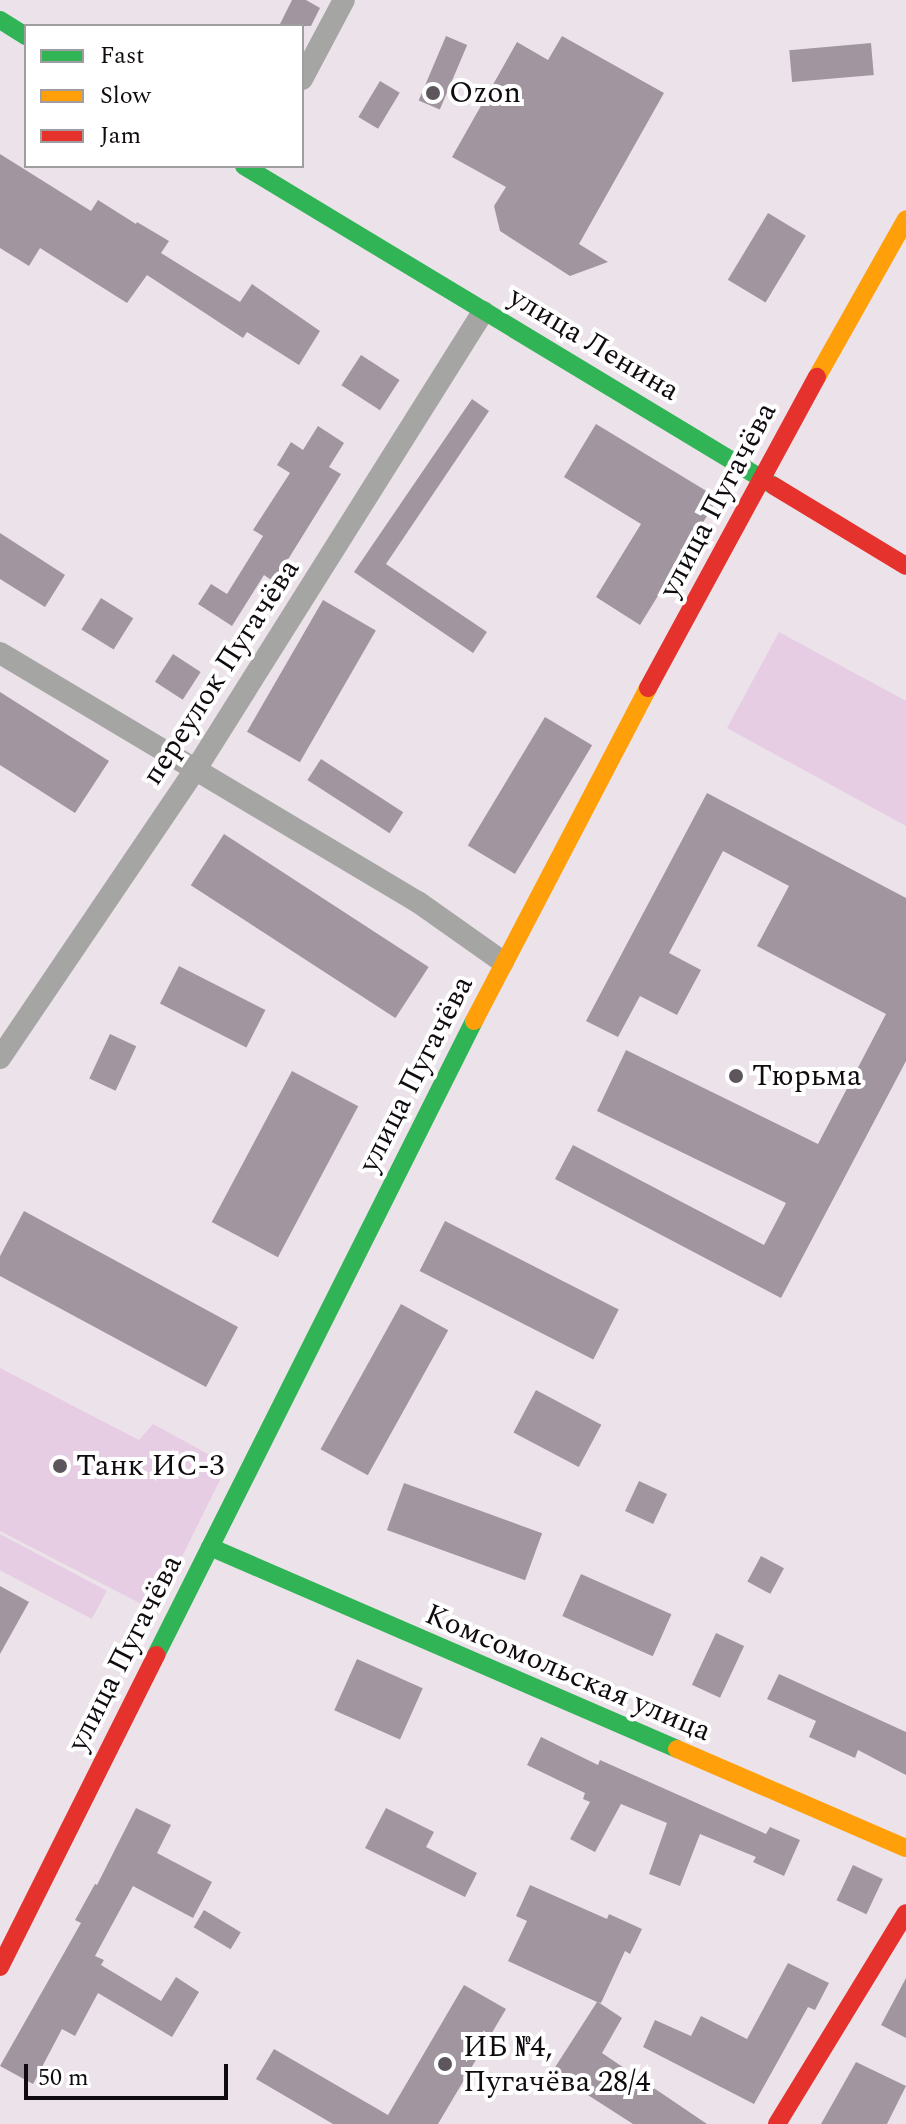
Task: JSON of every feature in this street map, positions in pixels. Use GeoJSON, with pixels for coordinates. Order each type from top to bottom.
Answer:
{"type":"FeatureCollection","features":[{"type":"Feature","properties":{"kind":"main road"},"geometry":{"type":"LineString","coordinates":[[0,20],[24,35]]}},
{"type":"Feature","properties":{"kind":"main road","name":"улица Ленина"},"geometry":{"type":"LineString","coordinates":[[251,168],[483,312],[906,566]]}},
{"type":"Feature","properties":{"kind":"main road","name":"улица Пугачёва"},"geometry":{"type":"LineString","coordinates":[[0,1967],[503,962],[760,477],[906,219]]}},
{"type":"Feature","properties":{"kind":"main road","name":"Комсомольская улица"},"geometry":{"type":"LineString","coordinates":[[210,1547],[906,1848]]}},
{"type":"Feature","properties":{"kind":"main road"},"geometry":{"type":"LineString","coordinates":[[777,2124],[906,1913]]}},
{"type":"Feature","properties":{"kind":"street"},"geometry":{"type":"LineString","coordinates":[[304,75],[344,0]]}},
{"type":"Feature","properties":{"kind":"street","name":"переулок Пугачёва"},"geometry":{"type":"LineString","coordinates":[[0,1058],[196,769],[483,312]]}},
{"type":"Feature","properties":{"kind":"street"},"geometry":{"type":"LineString","coordinates":[[0,653],[418,902],[503,962]]}},
{"type":"Feature","properties":{"kind":"shaded area"},"geometry":{"type":"Polygon","coordinates":[[[779,632],[906,701],[906,826],[727,728],[779,632]]]}},
{"type":"Feature","properties":{"kind":"shaded area"},"geometry":{"type":"Polygon","coordinates":[[[0,1368],[139,1440],[153,1424],[217,1459],[221,1478],[155,1611],[0,1531],[0,1368]]]}},
{"type":"Feature","properties":{"kind":"shaded area"},"geometry":{"type":"Polygon","coordinates":[[[0,1534],[107,1591],[92,1619],[0,1570],[0,1534]]]}},
{"type":"Feature","properties":{"kind":"building"},"geometry":{"type":"Polygon","coordinates":[[[292,0],[306,0],[320,8],[311,26],[280,24],[292,0]]]}},
{"type":"Feature","properties":{"kind":"building"},"geometry":{"type":"Polygon","coordinates":[[[446,36],[467,45],[440,109],[419,100],[446,36]]]}},
{"type":"Feature","properties":{"kind":"building"},"geometry":{"type":"Polygon","coordinates":[[[562,36],[664,93],[579,244],[608,262],[570,276],[500,231],[494,206],[506,187],[452,157],[517,42],[548,60],[562,36]]]}},
{"type":"Feature","properties":{"kind":"building"},"geometry":{"type":"Polygon","coordinates":[[[871,43],[874,75],[792,82],[789,50],[871,43]]]}},
{"type":"Feature","properties":{"kind":"building"},"geometry":{"type":"Polygon","coordinates":[[[380,81],[400,93],[378,129],[358,117],[380,81]]]}},
{"type":"Feature","properties":{"kind":"building"},"geometry":{"type":"Polygon","coordinates":[[[0,154],[91,211],[98,200],[169,241],[161,253],[240,302],[252,284],[320,331],[299,365],[247,332],[243,338],[147,275],[127,303],[40,248],[29,266],[0,248],[0,154]]]}},
{"type":"Feature","properties":{"kind":"building"},"geometry":{"type":"Polygon","coordinates":[[[768,213],[806,236],[766,303],[728,280],[768,213]]]}},
{"type":"Feature","properties":{"kind":"building"},"geometry":{"type":"Polygon","coordinates":[[[361,355],[400,380],[380,410],[341,385],[361,355]]]}},
{"type":"Feature","properties":{"kind":"building"},"geometry":{"type":"Polygon","coordinates":[[[472,399],[489,411],[386,564],[487,632],[473,653],[354,572],[472,399]]]}},
{"type":"Feature","properties":{"kind":"building"},"geometry":{"type":"Polygon","coordinates":[[[596,424],[718,498],[640,625],[596,597],[641,524],[564,477],[596,424]]]}},
{"type":"Feature","properties":{"kind":"building"},"geometry":{"type":"Polygon","coordinates":[[[318,426],[344,443],[329,467],[341,474],[274,582],[264,575],[232,626],[198,604],[211,584],[227,594],[263,536],[253,530],[290,473],[277,465],[291,442],[303,450],[318,426]]]}},
{"type":"Feature","properties":{"kind":"building"},"geometry":{"type":"Polygon","coordinates":[[[0,533],[65,575],[45,607],[0,579],[0,533]]]}},
{"type":"Feature","properties":{"kind":"building"},"geometry":{"type":"Polygon","coordinates":[[[101,598],[133,618],[114,650],[81,629],[101,598]]]}},
{"type":"Feature","properties":{"kind":"building"},"geometry":{"type":"Polygon","coordinates":[[[323,600],[376,630],[300,762],[247,732],[323,600]]]}},
{"type":"Feature","properties":{"kind":"building"},"geometry":{"type":"Polygon","coordinates":[[[173,654],[201,672],[183,700],[155,682],[173,654]]]}},
{"type":"Feature","properties":{"kind":"building"},"geometry":{"type":"Polygon","coordinates":[[[0,692],[109,761],[75,813],[0,765],[0,692]]]}},
{"type":"Feature","properties":{"kind":"building"},"geometry":{"type":"Polygon","coordinates":[[[545,717],[592,745],[515,874],[468,846],[545,717]]]}},
{"type":"Feature","properties":{"kind":"building"},"geometry":{"type":"Polygon","coordinates":[[[321,759],[403,812],[390,833],[307,780],[321,759]]]}},
{"type":"Feature","properties":{"kind":"building"},"geometry":{"type":"Polygon","coordinates":[[[707,793],[906,898],[906,1061],[781,1298],[555,1179],[573,1145],[764,1245],[786,1203],[597,1111],[626,1050],[818,1144],[886,1014],[757,946],[789,886],[723,851],[669,953],[701,970],[677,1015],[640,996],[618,1037],[586,1021],[707,793]]]}},
{"type":"Feature","properties":{"kind":"building"},"geometry":{"type":"Polygon","coordinates":[[[224,834],[429,967],[395,1018],[191,885],[224,834]]]}},
{"type":"Feature","properties":{"kind":"building"},"geometry":{"type":"Polygon","coordinates":[[[179,966],[265,1010],[246,1047],[160,1003],[179,966]]]}},
{"type":"Feature","properties":{"kind":"building"},"geometry":{"type":"Polygon","coordinates":[[[110,1034],[136,1046],[116,1091],[89,1078],[110,1034]]]}},
{"type":"Feature","properties":{"kind":"building"},"geometry":{"type":"Polygon","coordinates":[[[292,1071],[358,1106],[278,1257],[212,1222],[292,1071]]]}},
{"type":"Feature","properties":{"kind":"building"},"geometry":{"type":"Polygon","coordinates":[[[24,1211],[238,1327],[206,1387],[0,1276],[0,1256],[24,1211]]]}},
{"type":"Feature","properties":{"kind":"building"},"geometry":{"type":"Polygon","coordinates":[[[445,1221],[619,1310],[593,1359],[420,1271],[445,1221]]]}},
{"type":"Feature","properties":{"kind":"building"},"geometry":{"type":"Polygon","coordinates":[[[401,1304],[448,1330],[368,1475],[321,1449],[401,1304]]]}},
{"type":"Feature","properties":{"kind":"building"},"geometry":{"type":"Polygon","coordinates":[[[536,1390],[601,1425],[579,1467],[513,1432],[536,1390]]]}},
{"type":"Feature","properties":{"kind":"building"},"geometry":{"type":"Polygon","coordinates":[[[639,1481],[667,1494],[653,1524],[625,1511],[639,1481]]]}},
{"type":"Feature","properties":{"kind":"building"},"geometry":{"type":"Polygon","coordinates":[[[404,1483],[542,1533],[525,1580],[387,1530],[404,1483]]]}},
{"type":"Feature","properties":{"kind":"building"},"geometry":{"type":"Polygon","coordinates":[[[761,1556],[784,1568],[770,1594],[747,1582],[761,1556]]]}},
{"type":"Feature","properties":{"kind":"building"},"geometry":{"type":"Polygon","coordinates":[[[581,1574],[671,1614],[653,1656],[562,1616],[581,1574]]]}},
{"type":"Feature","properties":{"kind":"building"},"geometry":{"type":"Polygon","coordinates":[[[0,1586],[29,1602],[0,1654],[0,1586]]]}},
{"type":"Feature","properties":{"kind":"building"},"geometry":{"type":"Polygon","coordinates":[[[716,1633],[744,1646],[720,1698],[692,1685],[716,1633]]]}},
{"type":"Feature","properties":{"kind":"building"},"geometry":{"type":"Polygon","coordinates":[[[357,1659],[423,1688],[400,1739],[334,1710],[357,1659]]]}},
{"type":"Feature","properties":{"kind":"building"},"geometry":{"type":"Polygon","coordinates":[[[779,1674],[906,1732],[906,1775],[858,1750],[855,1758],[809,1737],[816,1721],[767,1699],[779,1674]]]}},
{"type":"Feature","properties":{"kind":"building"},"geometry":{"type":"Polygon","coordinates":[[[541,1737],[598,1765],[600,1760],[766,1834],[770,1827],[800,1840],[784,1876],[753,1862],[756,1857],[700,1834],[680,1886],[649,1874],[667,1823],[621,1804],[595,1852],[570,1839],[590,1802],[583,1799],[585,1793],[527,1765],[541,1737]]]}},
{"type":"Feature","properties":{"kind":"building"},"geometry":{"type":"Polygon","coordinates":[[[136,1808],[171,1825],[157,1853],[212,1882],[193,1918],[133,1886],[95,1956],[104,1960],[101,1965],[161,2001],[176,1977],[199,1992],[172,2037],[98,1993],[75,2036],[62,2029],[33,2084],[0,2066],[81,1923],[75,1920],[97,1885],[136,1808]]]}},
{"type":"Feature","properties":{"kind":"building"},"geometry":{"type":"Polygon","coordinates":[[[386,1808],[434,1832],[426,1847],[477,1873],[465,1897],[365,1848],[386,1808]]]}},
{"type":"Feature","properties":{"kind":"building"},"geometry":{"type":"Polygon","coordinates":[[[853,1865],[883,1879],[866,1914],[837,1900],[853,1865]]]}},
{"type":"Feature","properties":{"kind":"building"},"geometry":{"type":"Polygon","coordinates":[[[530,1885],[607,1919],[609,1914],[642,1929],[630,1954],[625,1951],[601,2003],[598,2002],[622,2018],[602,2053],[707,2124],[633,2124],[552,2072],[597,2002],[508,1961],[527,1921],[516,1916],[530,1885]]]}},
{"type":"Feature","properties":{"kind":"building"},"geometry":{"type":"Polygon","coordinates":[[[204,1910],[241,1932],[231,1949],[194,1927],[204,1910]]]}},
{"type":"Feature","properties":{"kind":"building"},"geometry":{"type":"Polygon","coordinates":[[[788,1963],[829,1983],[815,2010],[808,2007],[754,2104],[643,2047],[655,2020],[691,2036],[701,2016],[747,2039],[788,1963]]]}},
{"type":"Feature","properties":{"kind":"building"},"geometry":{"type":"Polygon","coordinates":[[[906,1978],[906,2038],[881,2025],[906,1978]]]}},
{"type":"Feature","properties":{"kind":"building","name":"ИБ №4, Пугачёва 28/4"},"geometry":{"type":"Polygon","coordinates":[[[464,1985],[506,2009],[438,2124],[333,2124],[256,2079],[274,2049],[388,2115],[464,1985]]]}},
{"type":"Feature","properties":{"kind":"building"},"geometry":{"type":"Polygon","coordinates":[[[856,2062],[906,2086],[887,2124],[821,2124],[856,2062]]]}},
{"type":"Feature","properties":{"kind":"traffic: fast"},"geometry":{"type":"LineString","coordinates":[[0,20],[24,35]]}},
{"type":"Feature","properties":{"kind":"traffic: fast"},"geometry":{"type":"LineString","coordinates":[[247,168],[774,486]]}},
{"type":"Feature","properties":{"kind":"traffic: fast"},"geometry":{"type":"LineString","coordinates":[[156,1655],[474,1021]]}},
{"type":"Feature","properties":{"kind":"traffic: fast"},"geometry":{"type":"LineString","coordinates":[[210,1547],[677,1749]]}},
{"type":"Feature","properties":{"kind":"traffic: slow"},"geometry":{"type":"LineString","coordinates":[[817,377],[906,219]]}},
{"type":"Feature","properties":{"kind":"traffic: slow"},"geometry":{"type":"LineString","coordinates":[[474,1021],[648,688]]}},
{"type":"Feature","properties":{"kind":"traffic: slow"},"geometry":{"type":"LineString","coordinates":[[677,1749],[906,1848]]}},
{"type":"Feature","properties":{"kind":"traffic: jam"},"geometry":{"type":"LineString","coordinates":[[648,688],[817,377]]}},
{"type":"Feature","properties":{"kind":"traffic: jam"},"geometry":{"type":"LineString","coordinates":[[774,486],[906,566]]}},
{"type":"Feature","properties":{"kind":"traffic: jam"},"geometry":{"type":"LineString","coordinates":[[0,1967],[156,1655]]}},
{"type":"Feature","properties":{"kind":"traffic: jam"},"geometry":{"type":"LineString","coordinates":[[777,2124],[906,1913]]}},
{"type":"Feature","properties":{"kind":"place","name":"Ozon"},"geometry":{"type":"Point","coordinates":[433,93]}},
{"type":"Feature","properties":{"kind":"place","name":"Тюрьма"},"geometry":{"type":"Point","coordinates":[736,1076]}},
{"type":"Feature","properties":{"kind":"place","name":"Танк ИС-3"},"geometry":{"type":"Point","coordinates":[60,1466]}},
{"type":"Feature","properties":{"kind":"place","name":"ИБ №4, Пугачёва 28/4"},"geometry":{"type":"Point","coordinates":[445,2064]}}]}
